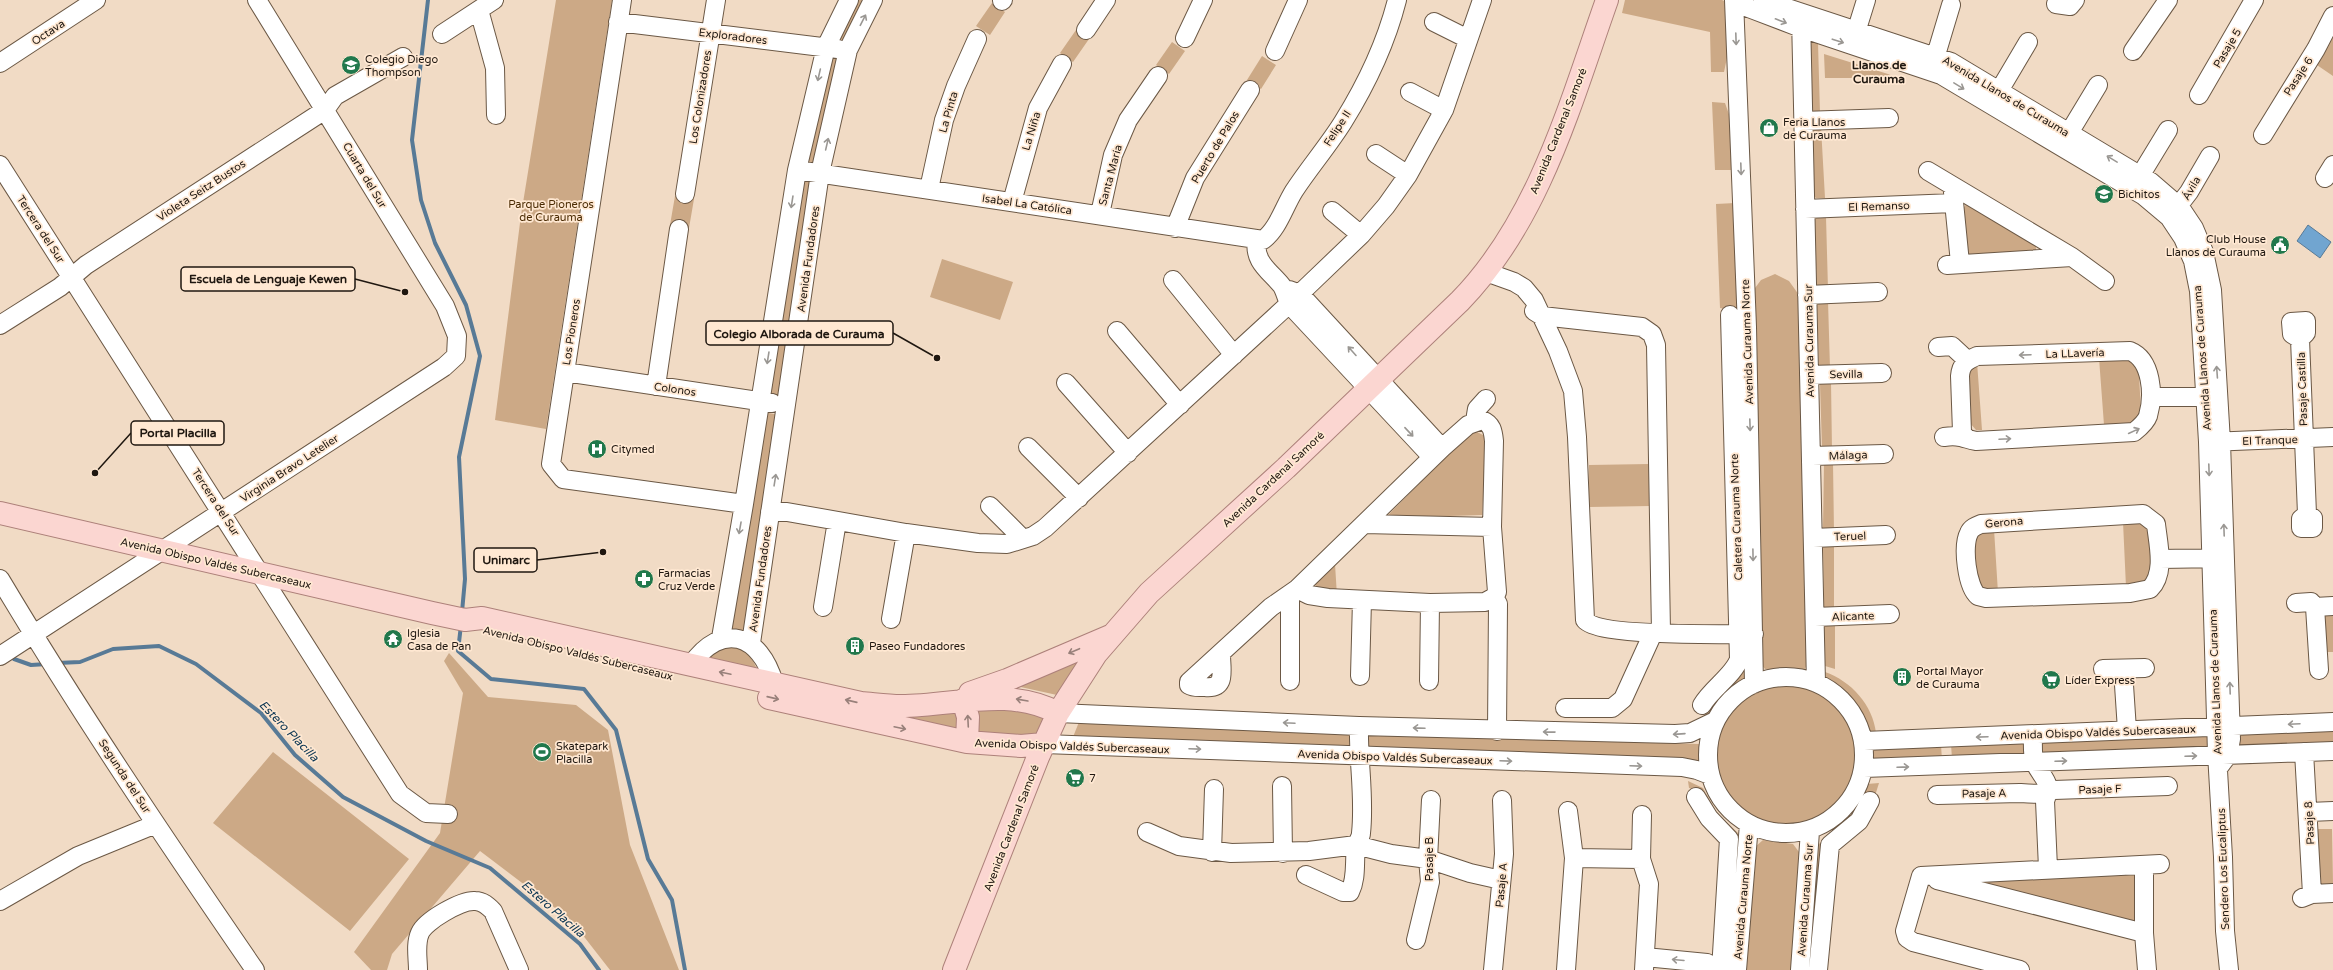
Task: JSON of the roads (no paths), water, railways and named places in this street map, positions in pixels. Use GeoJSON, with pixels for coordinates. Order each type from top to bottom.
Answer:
{"type":"FeatureCollection","features":[{"type":"Feature","properties":{"kind":"main road","name":"Avenida Cardenal Samoré"},"geometry":{"type":"LineString","coordinates":[[954,970],[1044,744],[1058,713],[1083,672],[1110,636],[1150,593],[1373,385],[1460,301],[1486,272],[1509,238],[1539,183],[1607,0]]}},
{"type":"Feature","properties":{"kind":"main road","name":"Avenida Obispo Valdés Subercaseaux"},"geometry":{"type":"LineString","coordinates":[[0,513],[432,613],[465,620],[482,618],[861,703],[901,706],[963,700],[1015,699],[1042,704],[1058,713]]}},
{"type":"Feature","properties":{"kind":"main road","name":"Avenida Obispo Valdés Subercaseaux"},"geometry":{"type":"LineString","coordinates":[[465,620],[480,630],[967,742],[1021,746],[1044,744]]}},
{"type":"Feature","properties":{"kind":"main road"},"geometry":{"type":"LineString","coordinates":[[932,704],[1007,680],[1110,636]]}},
{"type":"Feature","properties":{"kind":"main road"},"geometry":{"type":"LineString","coordinates":[[963,700],[968,717],[967,742]]}},
{"type":"Feature","properties":{"kind":"street","name":"Octava"},"geometry":{"type":"LineString","coordinates":[[0,63],[96,0]]}},
{"type":"Feature","properties":{"kind":"street","name":"Cuarta del Sur"},"geometry":{"type":"LineString","coordinates":[[257,0],[445,306],[457,336],[456,356]]}},
{"type":"Feature","properties":{"kind":"street"},"geometry":{"type":"LineString","coordinates":[[442,34],[494,0]]}},
{"type":"Feature","properties":{"kind":"street","name":"Los Pioneros"},"geometry":{"type":"LineString","coordinates":[[622,0],[551,464],[563,478],[744,504]]}},
{"type":"Feature","properties":{"kind":"street","name":"Los Colonizadores"},"geometry":{"type":"LineString","coordinates":[[685,194],[716,0]]}},
{"type":"Feature","properties":{"kind":"street"},"geometry":{"type":"LineString","coordinates":[[690,665],[705,649],[720,638],[761,401],[797,170],[826,47],[849,0]]}},
{"type":"Feature","properties":{"kind":"street","name":"Avenida Fundadores"},"geometry":{"type":"LineString","coordinates":[[751,643],[820,173],[848,50],[873,0]]}},
{"type":"Feature","properties":{"kind":"street"},"geometry":{"type":"LineString","coordinates":[[1086,30],[1106,0]]}},
{"type":"Feature","properties":{"kind":"street"},"geometry":{"type":"LineString","coordinates":[[1184,38],[1203,0]]}},
{"type":"Feature","properties":{"kind":"street"},"geometry":{"type":"LineString","coordinates":[[1275,52],[1298,0]]}},
{"type":"Feature","properties":{"kind":"street","name":"Felipe II"},"geometry":{"type":"LineString","coordinates":[[1257,240],[1263,240],[1270,234],[1294,190],[1343,122],[1372,68],[1391,21],[1396,0]]}},
{"type":"Feature","properties":{"kind":"street"},"geometry":{"type":"LineString","coordinates":[[770,512],[787,512],[906,533],[978,543],[1006,544],[1023,539],[1045,528],[1128,454],[1295,299],[1361,235],[1386,206],[1408,175],[1444,110],[1482,0]]}},
{"type":"Feature","properties":{"kind":"street","name":"Avenida Curauma Norte"},"geometry":{"type":"LineString","coordinates":[[1734,0],[1747,327],[1747,634],[1754,684]]}},
{"type":"Feature","properties":{"kind":"street","name":"Avenida Llanos de Curauma"},"geometry":{"type":"LineString","coordinates":[[1737,0],[1746,7],[1800,13],[1941,75],[2144,196],[2174,212]]}},
{"type":"Feature","properties":{"kind":"street","name":"Avenida Llanos de Curauma"},"geometry":{"type":"LineString","coordinates":[[1763,0],[1936,55],[1951,62],[2162,189],[2174,212],[2195,273],[2212,397],[2215,442],[2224,727],[2221,759]]}},
{"type":"Feature","properties":{"kind":"street"},"geometry":{"type":"LineString","coordinates":[[1857,29],[1866,0]]}},
{"type":"Feature","properties":{"kind":"street"},"geometry":{"type":"LineString","coordinates":[[2056,4],[2070,6],[2075,0]]}},
{"type":"Feature","properties":{"kind":"street"},"geometry":{"type":"LineString","coordinates":[[2133,51],[2168,0]]}},
{"type":"Feature","properties":{"kind":"street","name":"Pasaje 5"},"geometry":{"type":"LineString","coordinates":[[2199,95],[2254,0]]}},
{"type":"Feature","properties":{"kind":"street"},"geometry":{"type":"LineString","coordinates":[[1936,55],[1951,5]]}},
{"type":"Feature","properties":{"kind":"street"},"geometry":{"type":"LineString","coordinates":[[479,10],[495,68],[496,115]]}},
{"type":"Feature","properties":{"kind":"street","name":"Avenida Curauma Sur"},"geometry":{"type":"LineString","coordinates":[[1800,13],[1812,456],[1816,682]]}},
{"type":"Feature","properties":{"kind":"street","name":"Pasaje 6"},"geometry":{"type":"LineString","coordinates":[[2263,135],[2316,49],[2333,16]]}},
{"type":"Feature","properties":{"kind":"street","name":"Exploradores"},"geometry":{"type":"LineString","coordinates":[[618,22],[848,50]]}},
{"type":"Feature","properties":{"kind":"street"},"geometry":{"type":"LineString","coordinates":[[1434,22],[1468,39]]}},
{"type":"Feature","properties":{"kind":"street","name":"La Pinta"},"geometry":{"type":"LineString","coordinates":[[929,189],[944,120],[956,86],[978,39]]}},
{"type":"Feature","properties":{"kind":"street"},"geometry":{"type":"LineString","coordinates":[[1999,91],[2028,42]]}},
{"type":"Feature","properties":{"kind":"street","name":"Violeta Seitz Bustos"},"geometry":{"type":"LineString","coordinates":[[0,325],[72,277],[86,265],[325,110],[335,96],[403,57]]}},
{"type":"Feature","properties":{"kind":"street","name":"La Niña"},"geometry":{"type":"LineString","coordinates":[[1012,202],[1038,108],[1062,64]]}},
{"type":"Feature","properties":{"kind":"street","name":"Santa María"},"geometry":{"type":"LineString","coordinates":[[1100,214],[1113,155],[1128,120],[1158,76]]}},
{"type":"Feature","properties":{"kind":"street"},"geometry":{"type":"LineString","coordinates":[[2069,133],[2098,85]]}},
{"type":"Feature","properties":{"kind":"street","name":"Puerto de Palos"},"geometry":{"type":"LineString","coordinates":[[1175,228],[1195,178],[1250,90]]}},
{"type":"Feature","properties":{"kind":"street"},"geometry":{"type":"LineString","coordinates":[[1410,92],[1444,110]]}},
{"type":"Feature","properties":{"kind":"street"},"geometry":{"type":"LineString","coordinates":[[1803,121],[1888,118]]}},
{"type":"Feature","properties":{"kind":"street"},"geometry":{"type":"LineString","coordinates":[[2140,176],[2168,130]]}},
{"type":"Feature","properties":{"kind":"street"},"geometry":{"type":"LineString","coordinates":[[1376,154],[1408,175]]}},
{"type":"Feature","properties":{"kind":"street","name":"Ávila"},"geometry":{"type":"LineString","coordinates":[[2174,212],[2210,156]]}},
{"type":"Feature","properties":{"kind":"street","name":"Tercera del Sur"},"geometry":{"type":"LineString","coordinates":[[0,165],[222,511],[400,794],[426,813],[448,814]]}},
{"type":"Feature","properties":{"kind":"street","name":"Isabel La Católica"},"geometry":{"type":"LineString","coordinates":[[797,170],[1100,214],[1175,228],[1257,240]]}},
{"type":"Feature","properties":{"kind":"street"},"geometry":{"type":"LineString","coordinates":[[1928,171],[1953,194],[2072,257],[2105,281]]}},
{"type":"Feature","properties":{"kind":"street"},"geometry":{"type":"LineString","coordinates":[[1953,194],[1954,264],[2072,257]]}},
{"type":"Feature","properties":{"kind":"street","name":"El Remanso"},"geometry":{"type":"LineString","coordinates":[[1805,209],[1953,194]]}},
{"type":"Feature","properties":{"kind":"street"},"geometry":{"type":"LineString","coordinates":[[1332,210],[1361,235]]}},
{"type":"Feature","properties":{"kind":"street"},"geometry":{"type":"LineString","coordinates":[[656,386],[679,229]]}},
{"type":"Feature","properties":{"kind":"street"},"geometry":{"type":"LineString","coordinates":[[1257,240],[1256,249],[1260,262],[1437,452]]}},
{"type":"Feature","properties":{"kind":"street"},"geometry":{"type":"LineString","coordinates":[[1486,272],[1514,282],[1524,288],[1534,300],[1558,351],[1573,391],[1577,437],[1583,615],[1585,620],[1592,625],[1657,633],[1747,634]]}},
{"type":"Feature","properties":{"kind":"street"},"geometry":{"type":"LineString","coordinates":[[1173,280],[1234,355]]}},
{"type":"Feature","properties":{"kind":"street"},"geometry":{"type":"LineString","coordinates":[[1807,295],[1878,292]]}},
{"type":"Feature","properties":{"kind":"street"},"geometry":{"type":"LineString","coordinates":[[1542,316],[1642,327],[1652,334],[1656,345],[1657,633],[1619,704],[1612,708],[1565,708]]}},
{"type":"Feature","properties":{"kind":"street","name":"Caletera Curauma Norte"},"geometry":{"type":"LineString","coordinates":[[1702,705],[1709,693],[1736,669],[1747,634],[1730,316]]}},
{"type":"Feature","properties":{"kind":"street"},"geometry":{"type":"LineString","coordinates":[[1731,349],[1747,327]]}},
{"type":"Feature","properties":{"kind":"street"},"geometry":{"type":"LineString","coordinates":[[1116,331],[1180,405]]}},
{"type":"Feature","properties":{"kind":"street","name":"Pasaje Castilla"},"geometry":{"type":"LineString","coordinates":[[2300,339],[2307,514]]}},
{"type":"Feature","properties":{"kind":"street"},"geometry":{"type":"LineString","coordinates":[[1938,347],[1952,346],[1966,360],[1961,367],[1960,376],[1962,432],[1966,438]]}},
{"type":"Feature","properties":{"kind":"street","name":"La LLavería"},"geometry":{"type":"LineString","coordinates":[[1944,438],[1958,435],[1976,440],[2134,432],[2148,417],[2151,397],[2146,364],[2138,354],[2130,351],[1977,356],[1966,360]]}},
{"type":"Feature","properties":{"kind":"street","name":"Virginia Bravo Letelier"},"geometry":{"type":"LineString","coordinates":[[0,656],[36,639],[162,550],[444,367],[456,356]]}},
{"type":"Feature","properties":{"kind":"street","name":"Colonos"},"geometry":{"type":"LineString","coordinates":[[565,372],[786,405]]}},
{"type":"Feature","properties":{"kind":"street","name":"Sevilla"},"geometry":{"type":"LineString","coordinates":[[1809,375],[1882,373]]}},
{"type":"Feature","properties":{"kind":"street"},"geometry":{"type":"LineString","coordinates":[[1066,383],[1128,454]]}},
{"type":"Feature","properties":{"kind":"street"},"geometry":{"type":"LineString","coordinates":[[2151,397],[2212,397]]}},
{"type":"Feature","properties":{"kind":"street"},"geometry":{"type":"LineString","coordinates":[[1475,421],[1477,409],[1486,399]]}},
{"type":"Feature","properties":{"kind":"street"},"geometry":{"type":"LineString","coordinates":[[1221,654],[1271,608],[1293,591],[1437,452],[1475,421],[1482,420],[1489,423],[1493,430],[1492,527],[1497,592],[1494,598],[1485,602],[1430,603],[1362,600],[1309,595],[1293,591]]}},
{"type":"Feature","properties":{"kind":"street","name":"El Tranque"},"geometry":{"type":"LineString","coordinates":[[2215,442],[2333,437]]}},
{"type":"Feature","properties":{"kind":"street"},"geometry":{"type":"LineString","coordinates":[[1028,447],[1079,498]]}},
{"type":"Feature","properties":{"kind":"street","name":"Málaga"},"geometry":{"type":"LineString","coordinates":[[1812,456],[1884,454]]}},
{"type":"Feature","properties":{"kind":"street"},"geometry":{"type":"LineString","coordinates":[[990,506],[1023,539]]}},
{"type":"Feature","properties":{"kind":"street","name":"Gerona"},"geometry":{"type":"LineString","coordinates":[[2143,514],[2156,524],[2160,559],[2155,584],[2150,589],[2140,591],[1986,598],[1978,596],[1970,585],[1967,537],[1974,527],[1981,524],[2143,514]]}},
{"type":"Feature","properties":{"kind":"street"},"geometry":{"type":"LineString","coordinates":[[823,607],[837,521]]}},
{"type":"Feature","properties":{"kind":"street"},"geometry":{"type":"LineString","coordinates":[[1364,524],[1492,527]]}},
{"type":"Feature","properties":{"kind":"street"},"geometry":{"type":"LineString","coordinates":[[891,619],[906,533]]}},
{"type":"Feature","properties":{"kind":"street","name":"Teruel"},"geometry":{"type":"LineString","coordinates":[[1813,538],[1886,535]]}},
{"type":"Feature","properties":{"kind":"street"},"geometry":{"type":"LineString","coordinates":[[2160,559],[2218,558]]}},
{"type":"Feature","properties":{"kind":"street","name":"Segunda del Sur"},"geometry":{"type":"LineString","coordinates":[[0,579],[58,674],[156,824],[255,970]]}},
{"type":"Feature","properties":{"kind":"street"},"geometry":{"type":"LineString","coordinates":[[1290,681],[1293,591]]}},
{"type":"Feature","properties":{"kind":"street"},"geometry":{"type":"LineString","coordinates":[[1494,598],[1498,604],[1497,731]]}},
{"type":"Feature","properties":{"kind":"street"},"geometry":{"type":"LineString","coordinates":[[1360,676],[1362,600]]}},
{"type":"Feature","properties":{"kind":"street"},"geometry":{"type":"LineString","coordinates":[[2296,603],[2311,602],[2315,607],[2323,663]]}},
{"type":"Feature","properties":{"kind":"street"},"geometry":{"type":"LineString","coordinates":[[1429,680],[1430,603]]}},
{"type":"Feature","properties":{"kind":"street"},"geometry":{"type":"LineString","coordinates":[[2315,607],[2333,606]]}},
{"type":"Feature","properties":{"kind":"street","name":"Alicante"},"geometry":{"type":"LineString","coordinates":[[1815,617],[1890,614]]}},
{"type":"Feature","properties":{"kind":"street","name":"Avenida Fundadores"},"geometry":{"type":"LineString","coordinates":[[720,638],[735,638],[751,643],[764,660],[774,683]]}},
{"type":"Feature","properties":{"kind":"street"},"geometry":{"type":"LineString","coordinates":[[2103,669],[2123,670],[2145,668]]}},
{"type":"Feature","properties":{"kind":"street"},"geometry":{"type":"LineString","coordinates":[[2123,670],[2126,730]]}},
{"type":"Feature","properties":{"kind":"street"},"geometry":{"type":"LineString","coordinates":[[1776,677],[1797,677],[1816,682],[1839,696],[1855,717],[1864,742],[1864,768],[1859,785],[1851,800],[1839,814],[1825,824],[1810,831],[1777,833],[1749,824],[1736,816],[1724,804],[1710,775],[1707,753],[1715,721],[1732,698],[1754,684],[1776,677]]}},
{"type":"Feature","properties":{"kind":"street","name":"Avenida Obispo Valdés Subercaseaux"},"geometry":{"type":"LineString","coordinates":[[1058,713],[1497,731],[1675,734],[1690,733],[1715,721]]}},
{"type":"Feature","properties":{"kind":"street","name":"Avenida Obispo Valdés Subercaseaux"},"geometry":{"type":"LineString","coordinates":[[1864,742],[2333,722]]}},
{"type":"Feature","properties":{"kind":"street"},"geometry":{"type":"LineString","coordinates":[[1306,875],[1343,892],[1350,892],[1354,884],[1356,845],[1352,834],[1352,779],[1358,755],[1359,726]]}},
{"type":"Feature","properties":{"kind":"street"},"geometry":{"type":"LineString","coordinates":[[2033,735],[2032,762],[2040,794],[2045,801],[2042,869]]}},
{"type":"Feature","properties":{"kind":"street"},"geometry":{"type":"LineString","coordinates":[[1946,738],[1946,765]]}},
{"type":"Feature","properties":{"kind":"street","name":"Avenida Obispo Valdés Subercaseaux"},"geometry":{"type":"LineString","coordinates":[[1044,744],[1682,767],[1697,770],[1710,775]]}},
{"type":"Feature","properties":{"kind":"street"},"geometry":{"type":"LineString","coordinates":[[1864,768],[2032,762],[2221,759],[2333,751]]}},
{"type":"Feature","properties":{"kind":"street","name":"Pasaje 8"},"geometry":{"type":"LineString","coordinates":[[2304,752],[2309,812],[2307,896],[2333,893]]}},
{"type":"Feature","properties":{"kind":"street","name":"Sendero Los Eucaliptus"},"geometry":{"type":"LineString","coordinates":[[2221,759],[2225,931],[2229,970]]}},
{"type":"Feature","properties":{"kind":"street"},"geometry":{"type":"LineString","coordinates":[[1282,786],[1284,853]]}},
{"type":"Feature","properties":{"kind":"street","name":"Pasaje F"},"geometry":{"type":"LineString","coordinates":[[2040,794],[2054,790],[2168,786]]}},
{"type":"Feature","properties":{"kind":"street"},"geometry":{"type":"LineString","coordinates":[[1212,852],[1214,789]]}},
{"type":"Feature","properties":{"kind":"street","name":"Pasaje A"},"geometry":{"type":"LineString","coordinates":[[1937,794],[2040,794]]}},
{"type":"Feature","properties":{"kind":"street"},"geometry":{"type":"LineString","coordinates":[[1642,815],[1641,859],[1649,884],[1645,967],[1717,968],[1728,837],[1709,818],[1696,797]]}},
{"type":"Feature","properties":{"kind":"street","name":"Pasaje B"},"geometry":{"type":"LineString","coordinates":[[1416,940],[1430,882],[1428,859],[1431,800]]}},
{"type":"Feature","properties":{"kind":"street","name":"Pasaje A"},"geometry":{"type":"LineString","coordinates":[[1493,970],[1504,854],[1502,800]]}},
{"type":"Feature","properties":{"kind":"street"},"geometry":{"type":"LineString","coordinates":[[1808,969],[1824,893],[1830,846],[1859,821],[1870,801]]}},
{"type":"Feature","properties":{"kind":"street"},"geometry":{"type":"LineString","coordinates":[[1566,970],[1574,858],[1568,811]]}},
{"type":"Feature","properties":{"kind":"street"},"geometry":{"type":"LineString","coordinates":[[2309,812],[2333,811]]}},
{"type":"Feature","properties":{"kind":"street"},"geometry":{"type":"LineString","coordinates":[[0,901],[78,856],[156,824]]}},
{"type":"Feature","properties":{"kind":"street","name":"Avenida Curauma Norte"},"geometry":{"type":"LineString","coordinates":[[1736,970],[1749,824]]}},
{"type":"Feature","properties":{"kind":"street","name":"Avenida Curauma Sur"},"geometry":{"type":"LineString","coordinates":[[1808,969],[1807,891],[1810,831]]}},
{"type":"Feature","properties":{"kind":"street"},"geometry":{"type":"LineString","coordinates":[[1147,832],[1179,846],[1212,852],[1284,853],[1356,845],[1391,854],[1428,859],[1470,873],[1501,880]]}},
{"type":"Feature","properties":{"kind":"street"},"geometry":{"type":"LineString","coordinates":[[1574,858],[1641,859]]}},
{"type":"Feature","properties":{"kind":"street"},"geometry":{"type":"LineString","coordinates":[[1727,863],[1746,865]]}},
{"type":"Feature","properties":{"kind":"street"},"geometry":{"type":"LineString","coordinates":[[1921,876],[2042,869],[2152,865],[2144,933],[2147,970]]}},
{"type":"Feature","properties":{"kind":"street"},"geometry":{"type":"LineString","coordinates":[[1921,876],[2144,933]]}},
{"type":"Feature","properties":{"kind":"street"},"geometry":{"type":"LineString","coordinates":[[1921,876],[1905,931],[1907,938],[1913,942],[2020,970]]}},
{"type":"Feature","properties":{"kind":"street"},"geometry":{"type":"LineString","coordinates":[[1807,891],[1824,893]]}},
{"type":"Feature","properties":{"kind":"street"},"geometry":{"type":"LineString","coordinates":[[418,970],[418,938],[424,926],[433,918],[464,902],[476,901],[489,906],[493,911],[519,970]]}},
{"type":"Feature","properties":{"kind":"water"},"geometry":{"type":"Polygon","coordinates":[[[2308,225],[2331,242],[2320,258],[2297,241],[2308,225]]]}},
{"type":"Feature","properties":{"kind":"waterway"},"geometry":{"type":"LineString","coordinates":[[428,0],[412,140],[421,200],[435,243],[466,305],[480,356],[459,457],[465,579],[462,612]]}},
{"type":"Feature","properties":{"kind":"waterway"},"geometry":{"type":"LineString","coordinates":[[461,625],[458,651],[491,679],[584,689],[616,730],[648,859],[672,900],[685,970]]}},
{"type":"Feature","properties":{"kind":"waterway","name":"Estero Placilla"},"geometry":{"type":"LineString","coordinates":[[57,663],[80,662],[113,649],[159,646],[196,664],[261,713],[295,755],[343,797],[426,841],[490,868],[580,944],[599,970]]}},
{"type":"Feature","properties":{"kind":"waterway","name":"Estero Placilla"},"geometry":{"type":"LineString","coordinates":[[14,659],[31,665],[47,664]]}},
{"type":"Feature","properties":{"kind":"place","name":"Colegio Diego Thompson"},"geometry":{"type":"Point","coordinates":[351,65]}},
{"type":"Feature","properties":{"kind":"place","name":"Feria Llanos de Curauma"},"geometry":{"type":"Point","coordinates":[1769,128]}},
{"type":"Feature","properties":{"kind":"place","name":"Bichitos"},"geometry":{"type":"Point","coordinates":[2104,194]}},
{"type":"Feature","properties":{"kind":"place","name":"Club House Llanos de Curauma"},"geometry":{"type":"Point","coordinates":[2280,245]}},
{"type":"Feature","properties":{"kind":"place","name":"Escuela de Lenguaje Kewen"},"geometry":{"type":"Point","coordinates":[405,292]}},
{"type":"Feature","properties":{"kind":"place","name":"Colegio Alborada de Curauma"},"geometry":{"type":"Point","coordinates":[937,358]}},
{"type":"Feature","properties":{"kind":"place","name":"Citymed"},"geometry":{"type":"Point","coordinates":[597,449]}},
{"type":"Feature","properties":{"kind":"place","name":"Portal Placilla"},"geometry":{"type":"Point","coordinates":[95,473]}},
{"type":"Feature","properties":{"kind":"place","name":"Unimarc"},"geometry":{"type":"Point","coordinates":[603,552]}},
{"type":"Feature","properties":{"kind":"place","name":"Farmacias Cruz Verde"},"geometry":{"type":"Point","coordinates":[644,579]}},
{"type":"Feature","properties":{"kind":"place","name":"Iglesia Casa de Pan"},"geometry":{"type":"Point","coordinates":[393,639]}},
{"type":"Feature","properties":{"kind":"place","name":"Paseo Fundadores"},"geometry":{"type":"Point","coordinates":[855,646]}},
{"type":"Feature","properties":{"kind":"place","name":"Portal Mayor de Curauma"},"geometry":{"type":"Point","coordinates":[1902,677]}},
{"type":"Feature","properties":{"kind":"place","name":"Líder Express"},"geometry":{"type":"Point","coordinates":[2051,680]}},
{"type":"Feature","properties":{"kind":"place","name":"Skatepark Placilla"},"geometry":{"type":"Point","coordinates":[542,752]}},
{"type":"Feature","properties":{"kind":"place","name":"7"},"geometry":{"type":"Point","coordinates":[1075,778]}},
{"type":"Feature","properties":{"kind":"district","name":"Llanos de Curauma"},"geometry":{"type":"Point","coordinates":[1879,72]}},
{"type":"Feature","properties":{"kind":"park label","name":"Parque Pioneros de Curauma"},"geometry":{"type":"Point","coordinates":[551,210]}}]}
